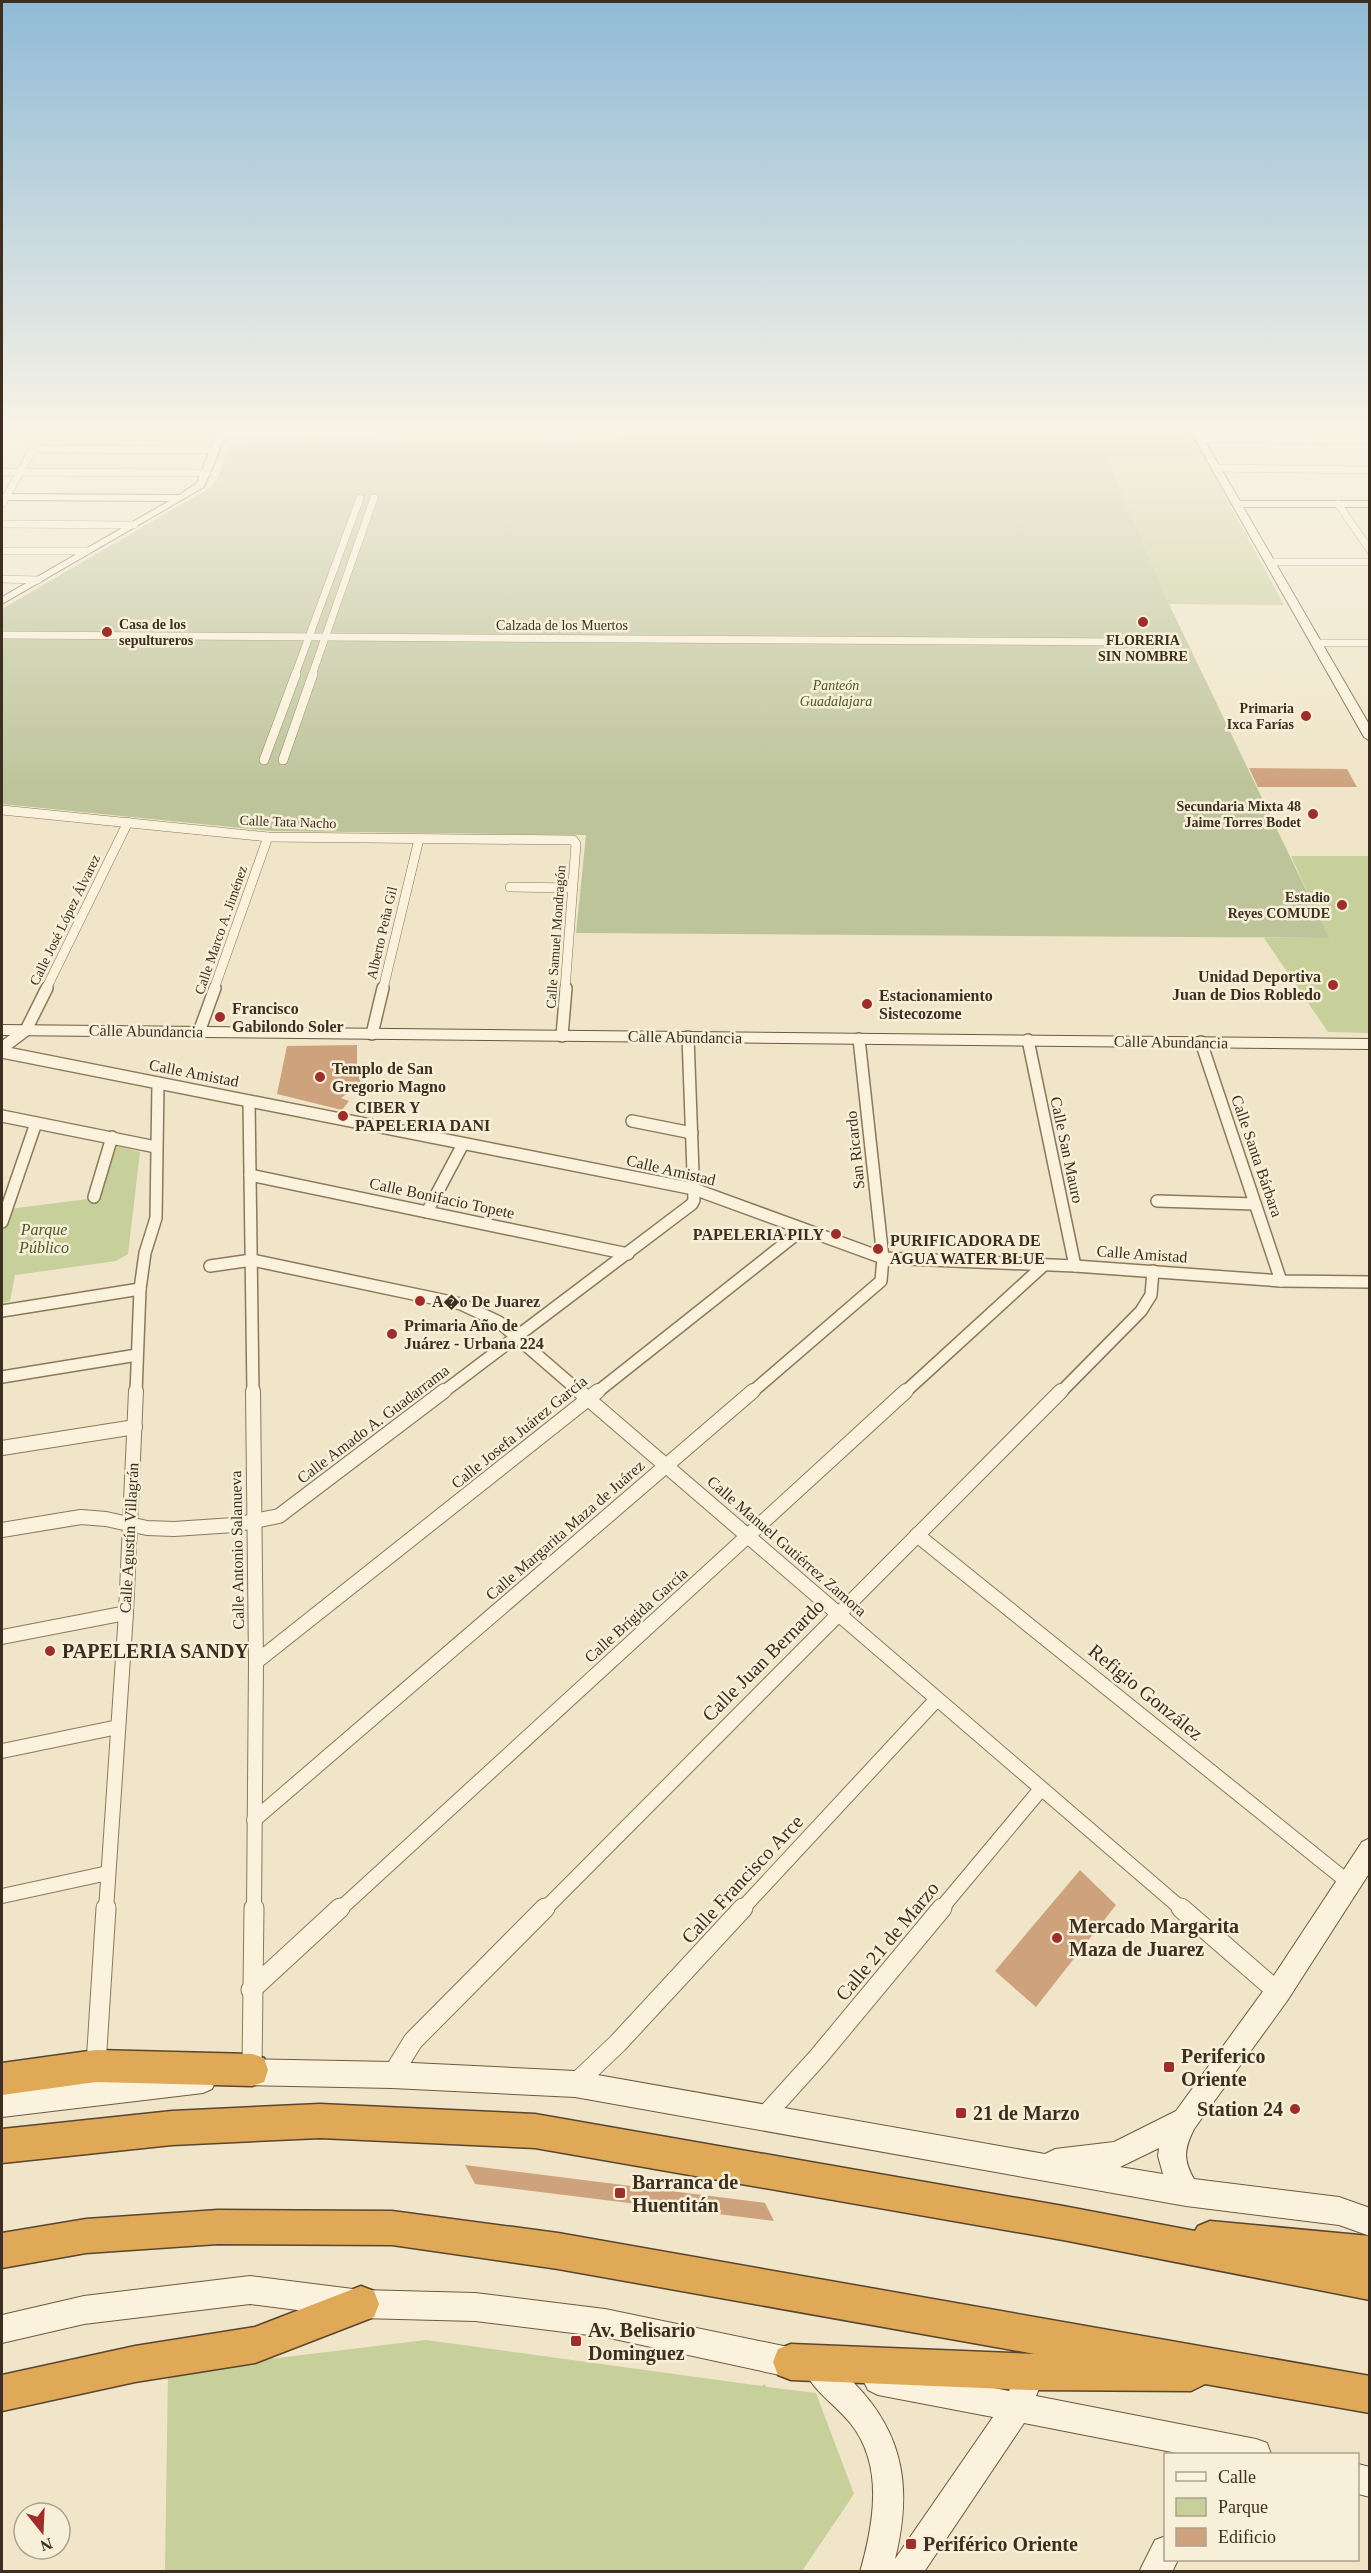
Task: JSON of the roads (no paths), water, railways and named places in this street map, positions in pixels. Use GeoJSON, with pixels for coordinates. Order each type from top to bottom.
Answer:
{"type":"FeatureCollection","features":[{"type":"Feature","properties":{"kind":"highway"},"geometry":{"type":"LineString","coordinates":[[2,2079],[96,2066],[252,2070]]}},
{"type":"Feature","properties":{"kind":"highway"},"geometry":{"type":"LineString","coordinates":[[2,2146],[172,2128],[320,2121],[535,2131],[1063,2223],[1370,2282]]}},
{"type":"Feature","properties":{"kind":"highway"},"geometry":{"type":"LineString","coordinates":[[1063,2223],[1370,2254]]}},
{"type":"Feature","properties":{"kind":"highway"},"geometry":{"type":"LineString","coordinates":[[2,2251],[86,2236],[218,2227],[392,2228],[558,2251],[1370,2396]]}},
{"type":"Feature","properties":{"kind":"highway"},"geometry":{"type":"LineString","coordinates":[[2,2392],[135,2364],[255,2345],[361,2304]]}},
{"type":"Feature","properties":{"kind":"highway"},"geometry":{"type":"LineString","coordinates":[[805,2365],[1031,2372],[1257,2374]]}},
{"type":"Feature","properties":{"kind":"street"},"geometry":{"type":"LineString","coordinates":[[264,759],[341,550]]}},
{"type":"Feature","properties":{"kind":"street"},"geometry":{"type":"LineString","coordinates":[[283,760],[356,550]]}},
{"type":"Feature","properties":{"kind":"street"},"geometry":{"type":"LineString","coordinates":[[1263,550],[1369,736]]}},
{"type":"Feature","properties":{"kind":"street"},"geometry":{"type":"LineString","coordinates":[[2,551],[87,551]]}},
{"type":"Feature","properties":{"kind":"street"},"geometry":{"type":"LineString","coordinates":[[2,601],[87,551]]}},
{"type":"Feature","properties":{"kind":"street"},"geometry":{"type":"LineString","coordinates":[[1270,562],[1370,562]]}},
{"type":"Feature","properties":{"kind":"street"},"geometry":{"type":"LineString","coordinates":[[2,579],[38,580]]}},
{"type":"Feature","properties":{"kind":"street","name":"Calzada de los Muertos"},"geometry":{"type":"LineString","coordinates":[[2,635],[1122,642]]}},
{"type":"Feature","properties":{"kind":"street"},"geometry":{"type":"LineString","coordinates":[[1316,642],[1370,643]]}},
{"type":"Feature","properties":{"kind":"street","name":"Calle Tata Nacho"},"geometry":{"type":"LineString","coordinates":[[2,810],[268,837],[573,840]]}},
{"type":"Feature","properties":{"kind":"street","name":"Calle José López Álvarez"},"geometry":{"type":"LineString","coordinates":[[26,1030],[128,822]]}},
{"type":"Feature","properties":{"kind":"street","name":"Calle Marco A. Jiménez"},"geometry":{"type":"LineString","coordinates":[[199,1032],[268,837]]}},
{"type":"Feature","properties":{"kind":"street","name":"Alberto Peña Gil"},"geometry":{"type":"LineString","coordinates":[[372,1034],[418,839]]}},
{"type":"Feature","properties":{"kind":"street","name":"Calle Samuel Mondragón"},"geometry":{"type":"LineString","coordinates":[[562,1036],[576,844],[573,840]]}},
{"type":"Feature","properties":{"kind":"street"},"geometry":{"type":"LineString","coordinates":[[510,887],[573,888]]}},
{"type":"Feature","properties":{"kind":"street","name":"Calle Abundancia"},"geometry":{"type":"LineString","coordinates":[[2,1030],[1370,1044]]}},
{"type":"Feature","properties":{"kind":"street"},"geometry":{"type":"LineString","coordinates":[[2,1050],[26,1030]]}},
{"type":"Feature","properties":{"kind":"street"},"geometry":{"type":"LineString","coordinates":[[688,1037],[694,1190]]}},
{"type":"Feature","properties":{"kind":"street","name":"San Ricardo"},"geometry":{"type":"LineString","coordinates":[[859,1039],[883,1258]]}},
{"type":"Feature","properties":{"kind":"street","name":"Calle San Mauro"},"geometry":{"type":"LineString","coordinates":[[1028,1040],[1075,1266]]}},
{"type":"Feature","properties":{"kind":"street","name":"Calle Santa Bárbara"},"geometry":{"type":"LineString","coordinates":[[1201,1042],[1281,1281]]}},
{"type":"Feature","properties":{"kind":"street","name":"Calle Amistad"},"geometry":{"type":"LineString","coordinates":[[2,1050],[694,1190],[883,1258],[1075,1266],[1281,1281],[1370,1282]]}},
{"type":"Feature","properties":{"kind":"street","name":"Calle Agustín Villagrán"},"geometry":{"type":"LineString","coordinates":[[96,2066],[126,1614],[140,1289],[145,1253],[156,1218],[158,1083]]}},
{"type":"Feature","properties":{"kind":"street","name":"Calle Antonio Salanueva"},"geometry":{"type":"LineString","coordinates":[[249,1101],[256,1662],[252,2070]]}},
{"type":"Feature","properties":{"kind":"street"},"geometry":{"type":"LineString","coordinates":[[2,1116],[156,1147]]}},
{"type":"Feature","properties":{"kind":"street"},"geometry":{"type":"LineString","coordinates":[[633,1121],[692,1133]]}},
{"type":"Feature","properties":{"kind":"street"},"geometry":{"type":"LineString","coordinates":[[2,1222],[36,1123]]}},
{"type":"Feature","properties":{"kind":"street"},"geometry":{"type":"LineString","coordinates":[[94,1197],[112,1137]]}},
{"type":"Feature","properties":{"kind":"street"},"geometry":{"type":"LineString","coordinates":[[427,1212],[462,1143]]}},
{"type":"Feature","properties":{"kind":"street","name":"Calle Bonifacio Topete"},"geometry":{"type":"LineString","coordinates":[[250,1175],[628,1254]]}},
{"type":"Feature","properties":{"kind":"street","name":"Calle Amado A. Guadarrama"},"geometry":{"type":"LineString","coordinates":[[2,1530],[71,1518],[94,1517],[147,1528],[173,1529],[255,1522],[279,1516],[688,1209],[694,1200],[694,1190]]}},
{"type":"Feature","properties":{"kind":"street"},"geometry":{"type":"LineString","coordinates":[[1157,1201],[1256,1204]]}},
{"type":"Feature","properties":{"kind":"street","name":"Calle Josefa Juárez García"},"geometry":{"type":"LineString","coordinates":[[256,1662],[803,1229]]}},
{"type":"Feature","properties":{"kind":"street","name":"Calle Margarita Maza de Juárez"},"geometry":{"type":"LineString","coordinates":[[254,1820],[877,1285],[882,1276],[883,1258]]}},
{"type":"Feature","properties":{"kind":"street","name":"Calle Manuel Gutiérrez Zamora"},"geometry":{"type":"LineString","coordinates":[[210,1266],[252,1260],[461,1304],[499,1322],[1278,1992]]}},
{"type":"Feature","properties":{"kind":"street","name":"Calle Brígida García"},"geometry":{"type":"LineString","coordinates":[[252,1990],[1044,1265]]}},
{"type":"Feature","properties":{"kind":"street","name":"Calle Juan Bernardo"},"geometry":{"type":"LineString","coordinates":[[392,2075],[413,2041],[1141,1311],[1151,1295],[1153,1272]]}},
{"type":"Feature","properties":{"kind":"street"},"geometry":{"type":"LineString","coordinates":[[2,1311],[140,1289]]}},
{"type":"Feature","properties":{"kind":"street"},"geometry":{"type":"LineString","coordinates":[[2,1377],[137,1355]]}},
{"type":"Feature","properties":{"kind":"street"},"geometry":{"type":"LineString","coordinates":[[2,1448],[135,1426]]}},
{"type":"Feature","properties":{"kind":"street","name":"Refigio González"},"geometry":{"type":"LineString","coordinates":[[917,1535],[1348,1882]]}},
{"type":"Feature","properties":{"kind":"street"},"geometry":{"type":"LineString","coordinates":[[2,1637],[126,1614]]}},
{"type":"Feature","properties":{"kind":"street","name":"Calle Francisco Arce"},"geometry":{"type":"LineString","coordinates":[[575,2084],[626,2035],[937,1699]]}},
{"type":"Feature","properties":{"kind":"street"},"geometry":{"type":"LineString","coordinates":[[2,1751],[118,1727]]}},
{"type":"Feature","properties":{"kind":"street","name":"Calle 21 de Marzo"},"geometry":{"type":"LineString","coordinates":[[763,2119],[819,2056],[1041,1789]]}},
{"type":"Feature","properties":{"kind":"street"},"geometry":{"type":"LineString","coordinates":[[1186,2192],[1170,2164],[1172,2143],[1185,2120],[1278,1992],[1370,1850]]}},
{"type":"Feature","properties":{"kind":"street"},"geometry":{"type":"LineString","coordinates":[[2,1896],[108,1873]]}},
{"type":"Feature","properties":{"kind":"street"},"geometry":{"type":"LineString","coordinates":[[2,2104],[62,2096],[160,2088],[252,2070],[575,2084],[1186,2192],[1339,2211],[1370,2222]]}},
{"type":"Feature","properties":{"kind":"street"},"geometry":{"type":"LineString","coordinates":[[1038,2165],[1116,2155],[1185,2120]]}},
{"type":"Feature","properties":{"kind":"street"},"geometry":{"type":"LineString","coordinates":[[2,2329],[84,2310],[250,2290],[361,2304],[475,2307],[605,2323],[1218,2450],[1246,2453]]}},
{"type":"Feature","properties":{"kind":"street"},"geometry":{"type":"LineString","coordinates":[[805,2365],[854,2406],[880,2444],[888,2493],[886,2526],[876,2571]]}},
{"type":"Feature","properties":{"kind":"street"},"geometry":{"type":"LineString","coordinates":[[905,2571],[1017,2408],[1031,2372]]}},
{"type":"Feature","properties":{"kind":"street"},"geometry":{"type":"LineString","coordinates":[[1155,2571],[1164,2555]]}},
{"type":"Feature","properties":{"kind":"place","name":"FLORERIA SIN NOMBRE"},"geometry":{"type":"Point","coordinates":[1143,622]}},
{"type":"Feature","properties":{"kind":"place","name":"Casa de los sepultureros"},"geometry":{"type":"Point","coordinates":[107,632]}},
{"type":"Feature","properties":{"kind":"place","name":"Primaria Ixca Farías"},"geometry":{"type":"Point","coordinates":[1306,716]}},
{"type":"Feature","properties":{"kind":"place","name":"Secundaria Mixta 48 Jaime Torres Bodet"},"geometry":{"type":"Point","coordinates":[1313,814]}},
{"type":"Feature","properties":{"kind":"place","name":"Estadio Reyes COMUDE"},"geometry":{"type":"Point","coordinates":[1342,905]}},
{"type":"Feature","properties":{"kind":"place","name":"Unidad Deportiva Juan de Dios Robledo"},"geometry":{"type":"Point","coordinates":[1333,985]}},
{"type":"Feature","properties":{"kind":"place","name":"Estacionamiento Sistecozome"},"geometry":{"type":"Point","coordinates":[867,1004]}},
{"type":"Feature","properties":{"kind":"place","name":"Francisco Gabilondo Soler"},"geometry":{"type":"Point","coordinates":[220,1017]}},
{"type":"Feature","properties":{"kind":"place","name":"Templo de San Gregorio Magno"},"geometry":{"type":"Point","coordinates":[320,1077]}},
{"type":"Feature","properties":{"kind":"place","name":"CIBER Y PAPELERIA DANI"},"geometry":{"type":"Point","coordinates":[343,1116]}},
{"type":"Feature","properties":{"kind":"place","name":"PAPELERIA PILY"},"geometry":{"type":"Point","coordinates":[836,1234]}},
{"type":"Feature","properties":{"kind":"place","name":"PURIFICADORA DE AGUA WATER BLUE"},"geometry":{"type":"Point","coordinates":[878,1249]}},
{"type":"Feature","properties":{"kind":"place","name":"A�o De Juarez"},"geometry":{"type":"Point","coordinates":[420,1301]}},
{"type":"Feature","properties":{"kind":"place","name":"Primaria Año de Juárez - Urbana 224"},"geometry":{"type":"Point","coordinates":[392,1334]}},
{"type":"Feature","properties":{"kind":"place","name":"PAPELERIA SANDY"},"geometry":{"type":"Point","coordinates":[50,1651]}},
{"type":"Feature","properties":{"kind":"place","name":"Mercado Margarita Maza de Juarez"},"geometry":{"type":"Point","coordinates":[1057,1938]}},
{"type":"Feature","properties":{"kind":"place","name":"Periferico Oriente"},"geometry":{"type":"Point","coordinates":[1169,2067]}},
{"type":"Feature","properties":{"kind":"place","name":"Station 24"},"geometry":{"type":"Point","coordinates":[1295,2109]}},
{"type":"Feature","properties":{"kind":"place","name":"21 de Marzo"},"geometry":{"type":"Point","coordinates":[961,2113]}},
{"type":"Feature","properties":{"kind":"place","name":"Barranca de Huentitán"},"geometry":{"type":"Point","coordinates":[620,2193]}},
{"type":"Feature","properties":{"kind":"place","name":"Av. Belisario Dominguez"},"geometry":{"type":"Point","coordinates":[576,2341]}},
{"type":"Feature","properties":{"kind":"place","name":"Periférico Oriente"},"geometry":{"type":"Point","coordinates":[911,2544]}},
{"type":"Feature","properties":{"kind":"park label","name":"Panteón Guadalajara"},"geometry":{"type":"Point","coordinates":[836,694]}},
{"type":"Feature","properties":{"kind":"park label","name":"Parque Público"},"geometry":{"type":"Point","coordinates":[44,1238]}}]}
